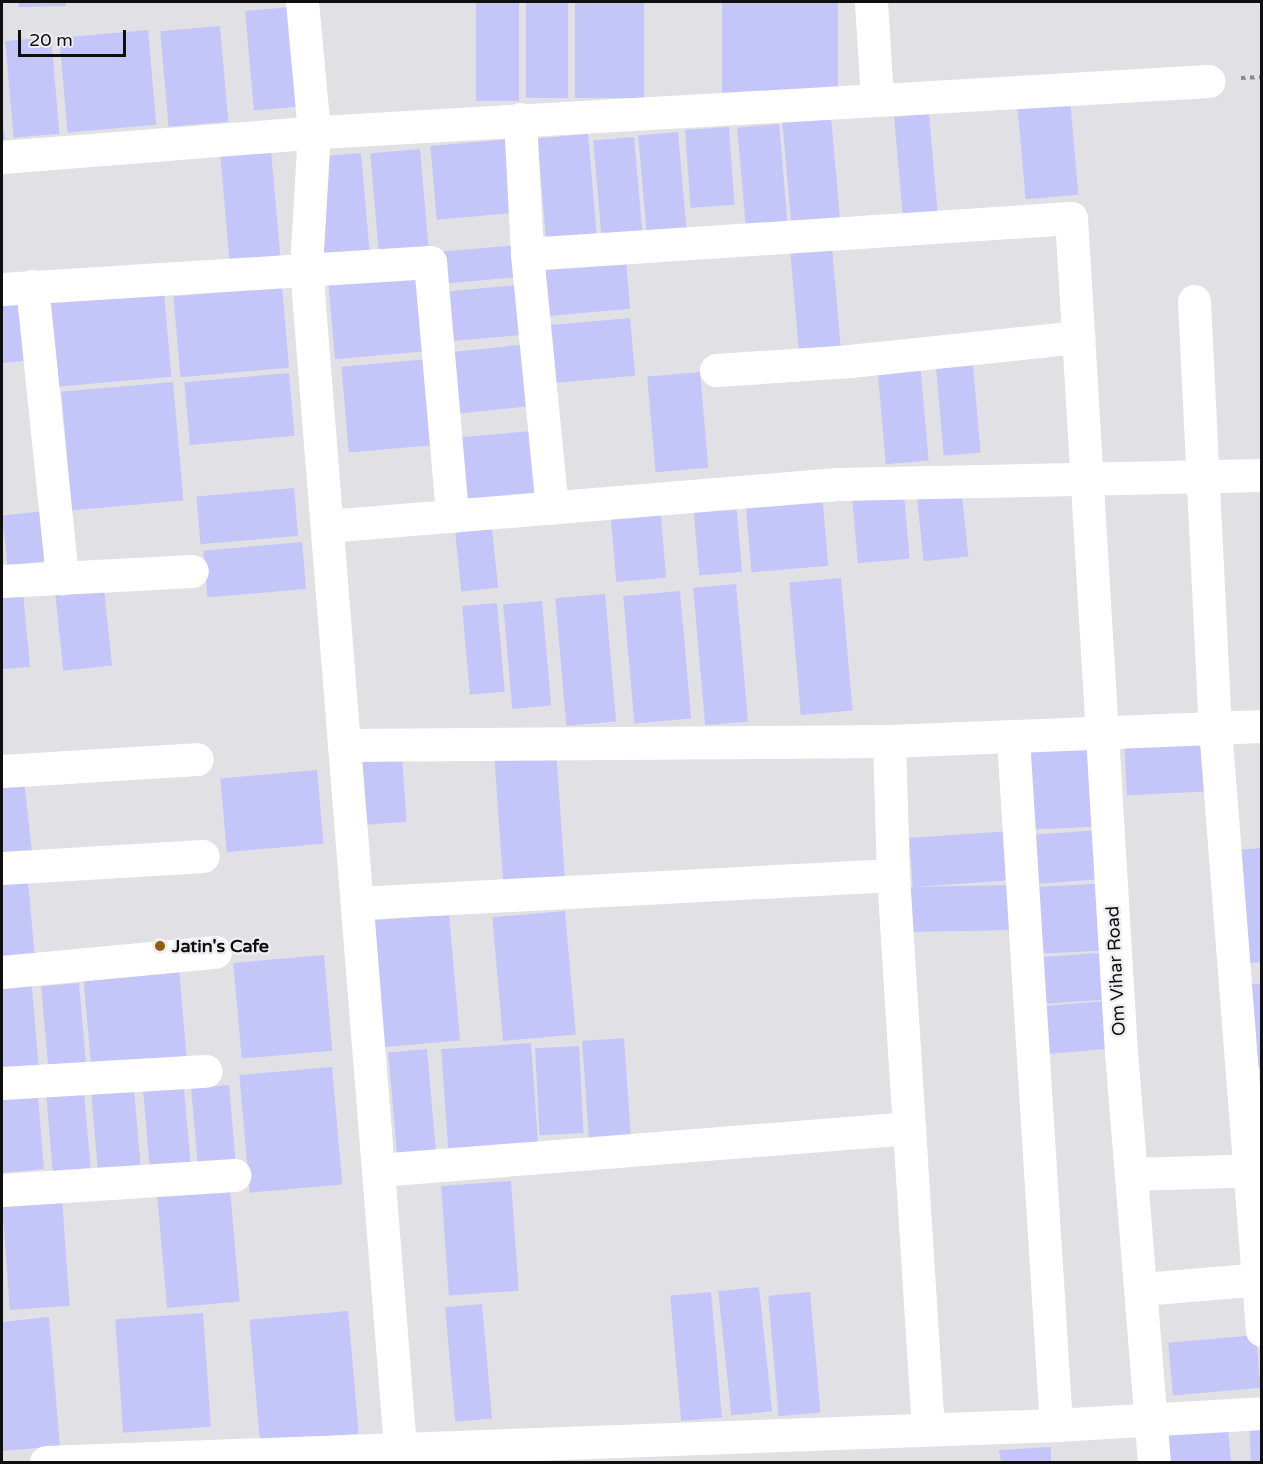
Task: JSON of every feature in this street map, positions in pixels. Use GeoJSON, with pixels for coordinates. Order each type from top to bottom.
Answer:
{"type":"FeatureCollection","features":[{"type":"Feature","properties":{"kind":"street"},"geometry":{"type":"LineString","coordinates":[[302,2],[314,132],[306,268],[400,1446]]}},
{"type":"Feature","properties":{"kind":"street"},"geometry":{"type":"LineString","coordinates":[[871,2],[877,98]]}},
{"type":"Feature","properties":{"kind":"street"},"geometry":{"type":"LineString","coordinates":[[2,157],[314,132],[877,98],[1209,81]]}},
{"type":"Feature","properties":{"kind":"street"},"geometry":{"type":"LineString","coordinates":[[520,120],[527,254],[552,508]]}},
{"type":"Feature","properties":{"kind":"street","name":"Om Vihar Road"},"geometry":{"type":"LineString","coordinates":[[527,254],[1068,216],[1079,337],[1102,732],[1154,1462]]}},
{"type":"Feature","properties":{"kind":"street"},"geometry":{"type":"LineString","coordinates":[[62,578],[17,288],[426,260],[432,266],[452,516]]}},
{"type":"Feature","properties":{"kind":"street"},"geometry":{"type":"LineString","coordinates":[[1194,301],[1215,728],[1256,1170],[1262,1330]]}},
{"type":"Feature","properties":{"kind":"street"},"geometry":{"type":"LineString","coordinates":[[716,370],[850,361],[1079,337]]}},
{"type":"Feature","properties":{"kind":"street"},"geometry":{"type":"LineString","coordinates":[[327,526],[837,484],[1202,474],[1262,476]]}},
{"type":"Feature","properties":{"kind":"street"},"geometry":{"type":"LineString","coordinates":[[2,580],[192,571]]}},
{"type":"Feature","properties":{"kind":"street"},"geometry":{"type":"LineString","coordinates":[[344,745],[889,741],[1013,738],[1262,726]]}},
{"type":"Feature","properties":{"kind":"street"},"geometry":{"type":"LineString","coordinates":[[1013,738],[1056,1425]]}},
{"type":"Feature","properties":{"kind":"street"},"geometry":{"type":"LineString","coordinates":[[889,741],[892,875],[928,1429]]}},
{"type":"Feature","properties":{"kind":"street"},"geometry":{"type":"LineString","coordinates":[[2,771],[197,759]]}},
{"type":"Feature","properties":{"kind":"street"},"geometry":{"type":"LineString","coordinates":[[2,868],[203,856]]}},
{"type":"Feature","properties":{"kind":"street"},"geometry":{"type":"LineString","coordinates":[[357,903],[892,875]]}},
{"type":"Feature","properties":{"kind":"street"},"geometry":{"type":"LineString","coordinates":[[2,972],[215,952]]}},
{"type":"Feature","properties":{"kind":"street"},"geometry":{"type":"LineString","coordinates":[[2,1083],[206,1071]]}},
{"type":"Feature","properties":{"kind":"street"},"geometry":{"type":"LineString","coordinates":[[378,1170],[909,1128]]}},
{"type":"Feature","properties":{"kind":"street"},"geometry":{"type":"LineString","coordinates":[[1132,1174],[1256,1170]]}},
{"type":"Feature","properties":{"kind":"street"},"geometry":{"type":"LineString","coordinates":[[2,1190],[235,1175]]}},
{"type":"Feature","properties":{"kind":"street"},"geometry":{"type":"LineString","coordinates":[[1142,1289],[1259,1279]]}},
{"type":"Feature","properties":{"kind":"street"},"geometry":{"type":"LineString","coordinates":[[46,1462],[400,1446],[1056,1425],[1262,1413]]}},
{"type":"Feature","properties":{"kind":"building"},"geometry":{"type":"Polygon","coordinates":[[[19,2],[66,2],[66,6],[19,7],[19,2]]]}},
{"type":"Feature","properties":{"kind":"building"},"geometry":{"type":"Polygon","coordinates":[[[476,2],[519,2],[519,101],[476,101],[476,2]]]}},
{"type":"Feature","properties":{"kind":"building"},"geometry":{"type":"Polygon","coordinates":[[[526,2],[568,2],[568,98],[526,98],[526,2]]]}},
{"type":"Feature","properties":{"kind":"building"},"geometry":{"type":"Polygon","coordinates":[[[575,2],[644,2],[644,98],[575,98],[575,2]]]}},
{"type":"Feature","properties":{"kind":"building"},"geometry":{"type":"Polygon","coordinates":[[[722,2],[838,2],[838,94],[722,94],[722,2]]]}},
{"type":"Feature","properties":{"kind":"building"},"geometry":{"type":"Polygon","coordinates":[[[290,7],[299,107],[254,111],[245,11],[290,7]]]}},
{"type":"Feature","properties":{"kind":"building"},"geometry":{"type":"Polygon","coordinates":[[[220,26],[228,122],[169,127],[160,31],[220,26]]]}},
{"type":"Feature","properties":{"kind":"building"},"geometry":{"type":"Polygon","coordinates":[[[148,30],[156,125],[68,132],[59,38],[148,30]]]}},
{"type":"Feature","properties":{"kind":"building"},"geometry":{"type":"Polygon","coordinates":[[[51,37],[59,134],[14,138],[5,41],[51,37]]]}},
{"type":"Feature","properties":{"kind":"building"},"geometry":{"type":"Polygon","coordinates":[[[1070,99],[1078,195],[1026,199],[1017,104],[1070,99]]]}},
{"type":"Feature","properties":{"kind":"building"},"geometry":{"type":"Polygon","coordinates":[[[929,114],[938,219],[903,222],[894,117],[929,114]]]}},
{"type":"Feature","properties":{"kind":"building"},"geometry":{"type":"Polygon","coordinates":[[[2,115],[5,139],[2,140],[2,115]]]}},
{"type":"Feature","properties":{"kind":"building"},"geometry":{"type":"Polygon","coordinates":[[[831,116],[840,225],[792,229],[782,120],[831,116]]]}},
{"type":"Feature","properties":{"kind":"building"},"geometry":{"type":"Polygon","coordinates":[[[779,124],[788,222],[746,225],[737,128],[779,124]]]}},
{"type":"Feature","properties":{"kind":"building"},"geometry":{"type":"Polygon","coordinates":[[[729,127],[734,205],[691,208],[685,130],[729,127]]]}},
{"type":"Feature","properties":{"kind":"building"},"geometry":{"type":"Polygon","coordinates":[[[678,132],[687,235],[647,238],[638,135],[678,132]]]}},
{"type":"Feature","properties":{"kind":"building"},"geometry":{"type":"Polygon","coordinates":[[[588,134],[597,236],[546,240],[537,138],[588,134]]]}},
{"type":"Feature","properties":{"kind":"building"},"geometry":{"type":"Polygon","coordinates":[[[634,137],[643,240],[602,243],[593,141],[634,137]]]}},
{"type":"Feature","properties":{"kind":"building"},"geometry":{"type":"Polygon","coordinates":[[[510,139],[516,213],[437,220],[430,146],[510,139]]]}},
{"type":"Feature","properties":{"kind":"building"},"geometry":{"type":"Polygon","coordinates":[[[420,149],[429,248],[379,252],[370,153],[420,149]]]}},
{"type":"Feature","properties":{"kind":"building"},"geometry":{"type":"Polygon","coordinates":[[[271,150],[280,259],[230,263],[220,154],[271,150]]]}},
{"type":"Feature","properties":{"kind":"building"},"geometry":{"type":"Polygon","coordinates":[[[361,153],[370,254],[324,258],[315,157],[361,153]]]}},
{"type":"Feature","properties":{"kind":"building"},"geometry":{"type":"Polygon","coordinates":[[[518,245],[521,277],[440,284],[437,252],[518,245]]]}},
{"type":"Feature","properties":{"kind":"building"},"geometry":{"type":"Polygon","coordinates":[[[832,247],[841,354],[799,357],[790,251],[832,247]]]}},
{"type":"Feature","properties":{"kind":"building"},"geometry":{"type":"Polygon","coordinates":[[[626,261],[630,309],[544,316],[539,269],[626,261]]]}},
{"type":"Feature","properties":{"kind":"building"},"geometry":{"type":"Polygon","coordinates":[[[425,275],[432,351],[335,359],[328,283],[425,275]]]}},
{"type":"Feature","properties":{"kind":"building"},"geometry":{"type":"Polygon","coordinates":[[[519,285],[523,335],[445,342],[440,292],[519,285]]]}},
{"type":"Feature","properties":{"kind":"building"},"geometry":{"type":"Polygon","coordinates":[[[282,287],[289,368],[180,377],[173,296],[282,287]]]}},
{"type":"Feature","properties":{"kind":"building"},"geometry":{"type":"Polygon","coordinates":[[[164,292],[171,377],[53,387],[45,302],[164,292]]]}},
{"type":"Feature","properties":{"kind":"building"},"geometry":{"type":"Polygon","coordinates":[[[31,303],[36,360],[2,363],[2,305],[31,303]]]}},
{"type":"Feature","properties":{"kind":"building"},"geometry":{"type":"Polygon","coordinates":[[[630,318],[635,376],[550,383],[545,325],[630,318]]]}},
{"type":"Feature","properties":{"kind":"building"},"geometry":{"type":"Polygon","coordinates":[[[528,344],[534,406],[452,414],[445,353],[528,344]]]}},
{"type":"Feature","properties":{"kind":"building"},"geometry":{"type":"Polygon","coordinates":[[[972,354],[981,453],[944,456],[935,357],[972,354]]]}},
{"type":"Feature","properties":{"kind":"building"},"geometry":{"type":"Polygon","coordinates":[[[430,359],[437,445],[349,452],[341,367],[430,359]]]}},
{"type":"Feature","properties":{"kind":"building"},"geometry":{"type":"Polygon","coordinates":[[[920,362],[929,461],[886,464],[877,366],[920,362]]]}},
{"type":"Feature","properties":{"kind":"building"},"geometry":{"type":"Polygon","coordinates":[[[700,372],[708,468],[656,472],[647,377],[700,372]]]}},
{"type":"Feature","properties":{"kind":"building"},"geometry":{"type":"Polygon","coordinates":[[[289,373],[294,436],[190,445],[184,382],[289,373]]]}},
{"type":"Feature","properties":{"kind":"building"},"geometry":{"type":"Polygon","coordinates":[[[173,382],[183,501],[72,510],[61,392],[173,382]]]}},
{"type":"Feature","properties":{"kind":"building"},"geometry":{"type":"Polygon","coordinates":[[[532,431],[538,496],[460,503],[454,438],[532,431]]]}},
{"type":"Feature","properties":{"kind":"building"},"geometry":{"type":"Polygon","coordinates":[[[961,486],[968,557],[924,561],[916,491],[961,486]]]}},
{"type":"Feature","properties":{"kind":"building"},"geometry":{"type":"Polygon","coordinates":[[[294,488],[298,536],[201,544],[196,497],[294,488]]]}},
{"type":"Feature","properties":{"kind":"building"},"geometry":{"type":"Polygon","coordinates":[[[822,494],[828,566],[752,572],[745,501],[822,494]]]}},
{"type":"Feature","properties":{"kind":"building"},"geometry":{"type":"Polygon","coordinates":[[[904,494],[910,559],[858,563],[852,499],[904,494]]]}},
{"type":"Feature","properties":{"kind":"building"},"geometry":{"type":"Polygon","coordinates":[[[736,502],[742,572],[699,575],[693,506],[736,502]]]}},
{"type":"Feature","properties":{"kind":"building"},"geometry":{"type":"Polygon","coordinates":[[[660,507],[666,578],[616,582],[610,511],[660,507]]]}},
{"type":"Feature","properties":{"kind":"building"},"geometry":{"type":"Polygon","coordinates":[[[44,511],[49,561],[7,565],[2,515],[44,511]]]}},
{"type":"Feature","properties":{"kind":"building"},"geometry":{"type":"Polygon","coordinates":[[[492,529],[498,588],[461,592],[455,533],[492,529]]]}},
{"type":"Feature","properties":{"kind":"building"},"geometry":{"type":"Polygon","coordinates":[[[302,542],[306,589],[207,597],[203,551],[302,542]]]}},
{"type":"Feature","properties":{"kind":"building"},"geometry":{"type":"Polygon","coordinates":[[[841,578],[853,710],[801,715],[789,583],[841,578]]]}},
{"type":"Feature","properties":{"kind":"building"},"geometry":{"type":"Polygon","coordinates":[[[22,582],[30,667],[2,669],[2,583],[22,582]]]}},
{"type":"Feature","properties":{"kind":"building"},"geometry":{"type":"Polygon","coordinates":[[[736,584],[748,721],[705,725],[693,588],[736,584]]]}},
{"type":"Feature","properties":{"kind":"building"},"geometry":{"type":"Polygon","coordinates":[[[104,589],[112,666],[63,671],[55,594],[104,589]]]}},
{"type":"Feature","properties":{"kind":"building"},"geometry":{"type":"Polygon","coordinates":[[[680,591],[691,719],[634,723],[623,596],[680,591]]]}},
{"type":"Feature","properties":{"kind":"building"},"geometry":{"type":"Polygon","coordinates":[[[605,594],[616,722],[566,726],[555,598],[605,594]]]}},
{"type":"Feature","properties":{"kind":"building"},"geometry":{"type":"Polygon","coordinates":[[[542,601],[551,706],[512,709],[503,604],[542,601]]]}},
{"type":"Feature","properties":{"kind":"building"},"geometry":{"type":"Polygon","coordinates":[[[497,603],[505,692],[470,695],[462,606],[497,603]]]}},
{"type":"Feature","properties":{"kind":"building"},"geometry":{"type":"Polygon","coordinates":[[[1210,738],[1213,791],[1127,795],[1124,743],[1210,738]]]}},
{"type":"Feature","properties":{"kind":"building"},"geometry":{"type":"Polygon","coordinates":[[[1102,744],[1106,826],[1022,830],[1018,748],[1102,744]]]}},
{"type":"Feature","properties":{"kind":"building"},"geometry":{"type":"Polygon","coordinates":[[[556,750],[565,880],[503,884],[494,754],[556,750]]]}},
{"type":"Feature","properties":{"kind":"building"},"geometry":{"type":"Polygon","coordinates":[[[402,756],[407,822],[363,825],[358,759],[402,756]]]}},
{"type":"Feature","properties":{"kind":"building"},"geometry":{"type":"Polygon","coordinates":[[[317,770],[323,844],[227,852],[220,778],[317,770]]]}},
{"type":"Feature","properties":{"kind":"building"},"geometry":{"type":"Polygon","coordinates":[[[24,780],[33,861],[2,864],[2,782],[24,780]]]}},
{"type":"Feature","properties":{"kind":"building"},"geometry":{"type":"Polygon","coordinates":[[[1101,830],[1104,879],[1025,884],[1021,836],[1101,830]]]}},
{"type":"Feature","properties":{"kind":"building"},"geometry":{"type":"Polygon","coordinates":[[[1011,831],[1014,880],[913,887],[909,838],[1011,831]]]}},
{"type":"Feature","properties":{"kind":"building"},"geometry":{"type":"Polygon","coordinates":[[[1262,848],[1262,962],[1235,964],[1225,851],[1262,848]]]}},
{"type":"Feature","properties":{"kind":"building"},"geometry":{"type":"Polygon","coordinates":[[[27,870],[35,960],[2,963],[2,872],[27,870]]]}},
{"type":"Feature","properties":{"kind":"building"},"geometry":{"type":"Polygon","coordinates":[[[1111,883],[1115,950],[1031,954],[1027,887],[1111,883]]]}},
{"type":"Feature","properties":{"kind":"building"},"geometry":{"type":"Polygon","coordinates":[[[1020,885],[1021,930],[908,932],[907,887],[1020,885]]]}},
{"type":"Feature","properties":{"kind":"building"},"geometry":{"type":"Polygon","coordinates":[[[565,911],[576,1035],[503,1041],[492,917],[565,911]]]}},
{"type":"Feature","properties":{"kind":"building"},"geometry":{"type":"Polygon","coordinates":[[[449,914],[460,1041],[379,1048],[368,921],[449,914]]]}},
{"type":"Feature","properties":{"kind":"building"},"geometry":{"type":"Polygon","coordinates":[[[1112,952],[1115,999],[1033,1005],[1030,958],[1112,952]]]}},
{"type":"Feature","properties":{"kind":"building"},"geometry":{"type":"Polygon","coordinates":[[[324,955],[332,1051],[242,1059],[233,963],[324,955]]]}},
{"type":"Feature","properties":{"kind":"building"},"geometry":{"type":"Polygon","coordinates":[[[179,969],[187,1064],[92,1072],[83,977],[179,969]]]}},
{"type":"Feature","properties":{"kind":"building"},"geometry":{"type":"Polygon","coordinates":[[[31,977],[39,1070],[2,1073],[2,980],[31,977]]]}},
{"type":"Feature","properties":{"kind":"building"},"geometry":{"type":"Polygon","coordinates":[[[79,983],[86,1067],[48,1070],[41,986],[79,983]]]}},
{"type":"Feature","properties":{"kind":"building"},"geometry":{"type":"Polygon","coordinates":[[[1262,984],[1262,1067],[1243,1068],[1240,985],[1262,984]]]}},
{"type":"Feature","properties":{"kind":"building"},"geometry":{"type":"Polygon","coordinates":[[[1115,1000],[1119,1048],[1036,1055],[1031,1007],[1115,1000]]]}},
{"type":"Feature","properties":{"kind":"building"},"geometry":{"type":"Polygon","coordinates":[[[624,1038],[631,1136],[589,1139],[582,1041],[624,1038]]]}},
{"type":"Feature","properties":{"kind":"building"},"geometry":{"type":"Polygon","coordinates":[[[531,1043],[538,1149],[449,1155],[441,1049],[531,1043]]]}},
{"type":"Feature","properties":{"kind":"building"},"geometry":{"type":"Polygon","coordinates":[[[579,1046],[584,1133],[540,1135],[535,1048],[579,1046]]]}},
{"type":"Feature","properties":{"kind":"building"},"geometry":{"type":"Polygon","coordinates":[[[427,1049],[436,1151],[397,1154],[388,1052],[427,1049]]]}},
{"type":"Feature","properties":{"kind":"building"},"geometry":{"type":"Polygon","coordinates":[[[332,1067],[342,1185],[250,1193],[239,1075],[332,1067]]]}},
{"type":"Feature","properties":{"kind":"building"},"geometry":{"type":"Polygon","coordinates":[[[183,1077],[191,1169],[150,1172],[142,1081],[183,1077]]]}},
{"type":"Feature","properties":{"kind":"building"},"geometry":{"type":"Polygon","coordinates":[[[133,1078],[141,1172],[98,1175],[90,1082],[133,1078]]]}},
{"type":"Feature","properties":{"kind":"building"},"geometry":{"type":"Polygon","coordinates":[[[83,1080],[91,1173],[53,1176],[45,1083],[83,1080]]]}},
{"type":"Feature","properties":{"kind":"building"},"geometry":{"type":"Polygon","coordinates":[[[37,1085],[44,1169],[2,1173],[2,1088],[37,1085]]]}},
{"type":"Feature","properties":{"kind":"building"},"geometry":{"type":"Polygon","coordinates":[[[229,1085],[236,1168],[198,1171],[191,1088],[229,1085]]]}},
{"type":"Feature","properties":{"kind":"building"},"geometry":{"type":"Polygon","coordinates":[[[511,1181],[519,1291],[449,1296],[441,1186],[511,1181]]]}},
{"type":"Feature","properties":{"kind":"building"},"geometry":{"type":"Polygon","coordinates":[[[230,1190],[240,1302],[167,1308],[157,1196],[230,1190]]]}},
{"type":"Feature","properties":{"kind":"building"},"geometry":{"type":"Polygon","coordinates":[[[62,1197],[70,1306],[10,1310],[2,1201],[62,1197]]]}},
{"type":"Feature","properties":{"kind":"building"},"geometry":{"type":"Polygon","coordinates":[[[759,1287],[772,1411],[731,1416],[718,1291],[759,1287]]]}},
{"type":"Feature","properties":{"kind":"building"},"geometry":{"type":"Polygon","coordinates":[[[711,1292],[722,1418],[681,1421],[670,1296],[711,1292]]]}},
{"type":"Feature","properties":{"kind":"building"},"geometry":{"type":"Polygon","coordinates":[[[810,1292],[821,1413],[779,1416],[768,1296],[810,1292]]]}},
{"type":"Feature","properties":{"kind":"building"},"geometry":{"type":"Polygon","coordinates":[[[482,1304],[492,1419],[455,1422],[445,1307],[482,1304]]]}},
{"type":"Feature","properties":{"kind":"building"},"geometry":{"type":"Polygon","coordinates":[[[348,1311],[359,1434],[260,1442],[249,1320],[348,1311]]]}},
{"type":"Feature","properties":{"kind":"building"},"geometry":{"type":"Polygon","coordinates":[[[203,1313],[211,1427],[123,1433],[115,1319],[203,1313]]]}},
{"type":"Feature","properties":{"kind":"building"},"geometry":{"type":"Polygon","coordinates":[[[49,1317],[60,1446],[2,1451],[2,1322],[49,1317]]]}},
{"type":"Feature","properties":{"kind":"building"},"geometry":{"type":"Polygon","coordinates":[[[1256,1335],[1261,1388],[1173,1395],[1168,1343],[1256,1335]]]}},
{"type":"Feature","properties":{"kind":"building"},"geometry":{"type":"Polygon","coordinates":[[[1249,1418],[1262,1418],[1262,1462],[1251,1462],[1249,1418]]]}},
{"type":"Feature","properties":{"kind":"building"},"geometry":{"type":"Polygon","coordinates":[[[1228,1428],[1231,1462],[1170,1462],[1168,1433],[1228,1428]]]}},
{"type":"Feature","properties":{"kind":"building"},"geometry":{"type":"Polygon","coordinates":[[[1051,1447],[1051,1462],[1001,1462],[999,1450],[1051,1447]]]}},
{"type":"Feature","properties":{"kind":"place","name":"Jatin's Cafe"},"geometry":{"type":"Point","coordinates":[160,946]}}]}
